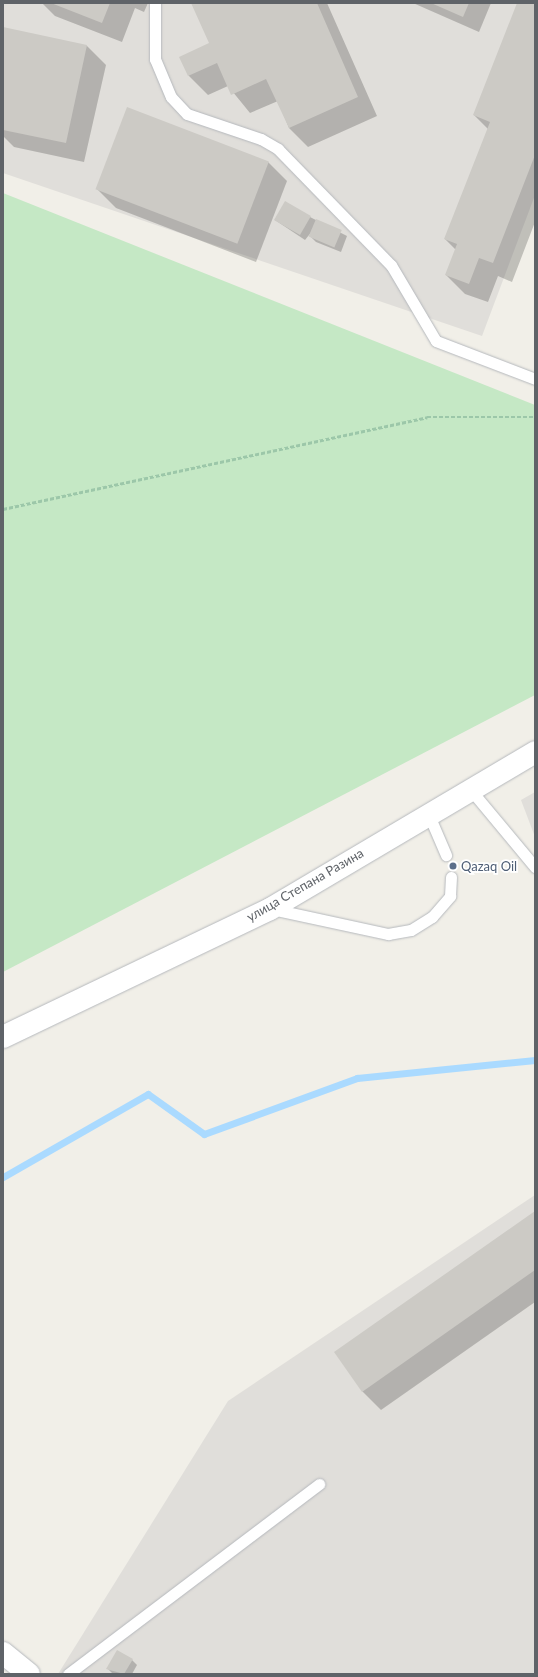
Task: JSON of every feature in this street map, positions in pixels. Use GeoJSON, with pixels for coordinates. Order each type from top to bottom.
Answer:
{"type":"FeatureCollection","features":[{"type":"Feature","properties":{"kind":"main road","name":"улица Степана Разина"},"geometry":{"type":"LineString","coordinates":[[3,1037],[270,909],[428,813],[535,752]]}},
{"type":"Feature","properties":{"kind":"main road"},"geometry":{"type":"LineString","coordinates":[[3,1653],[29,1674]]}},
{"type":"Feature","properties":{"kind":"lane"},"geometry":{"type":"LineString","coordinates":[[155,3],[155,59],[171,97],[187,114],[260,139],[278,149],[293,168],[391,265],[436,341],[535,379]]}},
{"type":"Feature","properties":{"kind":"lane"},"geometry":{"type":"LineString","coordinates":[[470,789],[535,867]]}},
{"type":"Feature","properties":{"kind":"lane"},"geometry":{"type":"LineString","coordinates":[[428,813],[446,855]]}},
{"type":"Feature","properties":{"kind":"lane"},"geometry":{"type":"LineString","coordinates":[[270,909],[388,934],[411,930],[432,917],[450,896],[451,877]]}},
{"type":"Feature","properties":{"kind":"lane"},"geometry":{"type":"LineString","coordinates":[[68,1674],[319,1484]]}},
{"type":"Feature","properties":{"kind":"path"},"geometry":{"type":"LineString","coordinates":[[3,509],[427,417],[535,417]]}},
{"type":"Feature","properties":{"kind":"shaded area"},"geometry":{"type":"Polygon","coordinates":[[[3,3],[535,3],[535,195],[482,336],[3,173],[3,3]]]}},
{"type":"Feature","properties":{"kind":"shaded area"},"geometry":{"type":"Polygon","coordinates":[[[535,792],[535,837],[521,800],[535,792]]]}},
{"type":"Feature","properties":{"kind":"shaded area"},"geometry":{"type":"Polygon","coordinates":[[[535,1195],[535,1674],[58,1674],[228,1401],[535,1195]]]}},
{"type":"Feature","properties":{"kind":"green space"},"geometry":{"type":"Polygon","coordinates":[[[3,193],[535,405],[535,695],[3,972],[3,193]]]}},
{"type":"Feature","properties":{"kind":"building"},"geometry":{"type":"Polygon","coordinates":[[[51,3],[110,3],[102,23],[51,3]]]}},
{"type":"Feature","properties":{"kind":"building"},"geometry":{"type":"Polygon","coordinates":[[[191,3],[317,3],[358,97],[289,128],[266,79],[231,95],[217,63],[188,76],[179,57],[209,43],[191,3]]]}},
{"type":"Feature","properties":{"kind":"building"},"geometry":{"type":"Polygon","coordinates":[[[431,3],[469,3],[463,17],[431,3]]]}},
{"type":"Feature","properties":{"kind":"building"},"geometry":{"type":"Polygon","coordinates":[[[517,3],[535,3],[535,155],[493,263],[479,258],[469,284],[445,275],[457,244],[444,239],[490,122],[473,115],[517,3]]]}},
{"type":"Feature","properties":{"kind":"building"},"geometry":{"type":"Polygon","coordinates":[[[3,27],[87,45],[66,143],[3,130],[3,27]]]}},
{"type":"Feature","properties":{"kind":"building"},"geometry":{"type":"Polygon","coordinates":[[[127,107],[269,161],[237,244],[95,189],[127,107]]]}},
{"type":"Feature","properties":{"kind":"building"},"geometry":{"type":"Polygon","coordinates":[[[285,201],[311,216],[300,235],[274,220],[285,201]]]}},
{"type":"Feature","properties":{"kind":"building"},"geometry":{"type":"Polygon","coordinates":[[[316,219],[342,230],[334,247],[309,236],[316,219]]]}},
{"type":"Feature","properties":{"kind":"building"},"geometry":{"type":"Polygon","coordinates":[[[535,1211],[535,1270],[362,1392],[334,1352],[535,1211]]]}},
{"type":"Feature","properties":{"kind":"building"},"geometry":{"type":"Polygon","coordinates":[[[117,1650],[133,1659],[124,1674],[106,1669],[117,1650]]]}},
{"type":"Feature","properties":{"kind":"waterway"},"geometry":{"type":"LineString","coordinates":[[3,1177],[148,1094],[204,1134],[357,1078],[535,1060]]}},
{"type":"Feature","properties":{"kind":"place","name":"Qazaq Oil"},"geometry":{"type":"Point","coordinates":[453,866]}}]}
